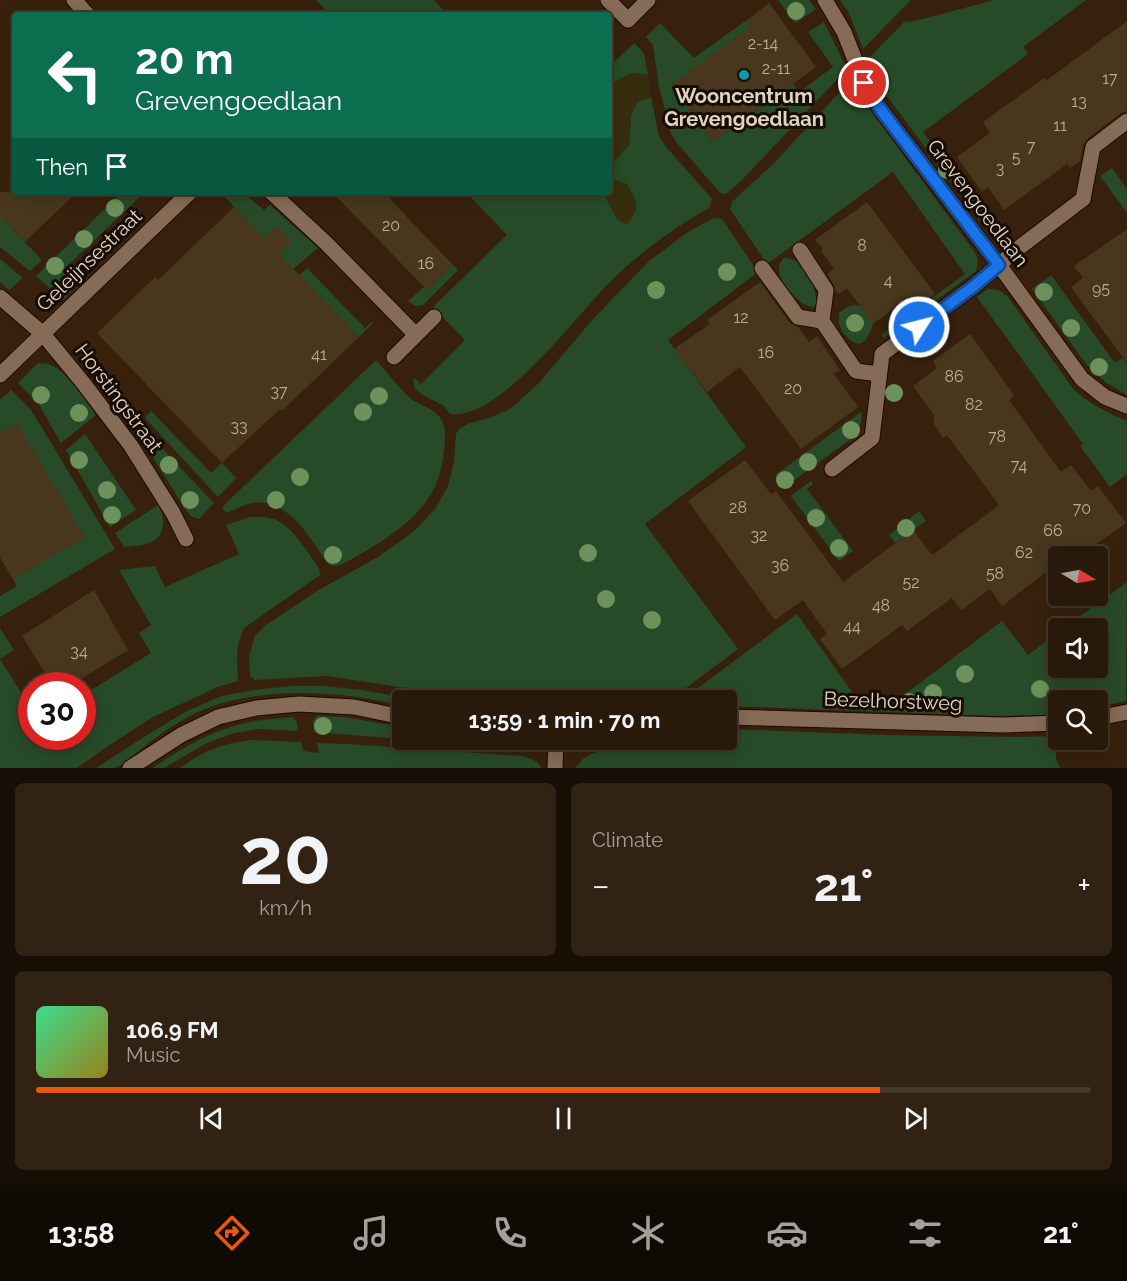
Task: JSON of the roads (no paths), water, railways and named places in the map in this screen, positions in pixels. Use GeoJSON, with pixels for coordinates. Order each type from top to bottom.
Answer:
{"type":"FeatureCollection","features":[{"type":"Feature","properties":{"kind":"street"},"geometry":{"type":"LineString","coordinates":[[74,0],[85,12]]}},
{"type":"Feature","properties":{"kind":"street"},"geometry":{"type":"LineString","coordinates":[[608,0],[628,20],[648,0]]}},
{"type":"Feature","properties":{"kind":"street","name":"Grevengoedlaan"},"geometry":{"type":"LineString","coordinates":[[825,0],[844,32],[864,83],[881,110],[1082,379],[1105,397],[1127,406]]}},
{"type":"Feature","properties":{"kind":"street"},"geometry":{"type":"LineString","coordinates":[[832,469],[872,438],[882,354],[974,286],[1083,199],[1093,147],[1127,121]]}},
{"type":"Feature","properties":{"kind":"street","name":"Geleijnsestraat"},"geometry":{"type":"LineString","coordinates":[[0,375],[187,195]]}},
{"type":"Feature","properties":{"kind":"street"},"geometry":{"type":"LineString","coordinates":[[275,195],[416,335]]}},
{"type":"Feature","properties":{"kind":"street"},"geometry":{"type":"LineString","coordinates":[[800,250],[826,290],[822,321],[856,371],[879,374]]}},
{"type":"Feature","properties":{"kind":"street"},"geometry":{"type":"LineString","coordinates":[[762,268],[798,317],[822,321]]}},
{"type":"Feature","properties":{"kind":"street","name":"Horstingstraat"},"geometry":{"type":"LineString","coordinates":[[0,297],[43,334],[84,384],[131,446],[173,513],[186,539]]}},
{"type":"Feature","properties":{"kind":"street"},"geometry":{"type":"LineString","coordinates":[[394,357],[434,317]]}},
{"type":"Feature","properties":{"kind":"street"},"geometry":{"type":"LineString","coordinates":[[130,768],[181,735],[218,717],[256,708],[299,704],[354,707],[392,715]]}},
{"type":"Feature","properties":{"kind":"street"},"geometry":{"type":"LineString","coordinates":[[1108,716],[1127,712]]}},
{"type":"Feature","properties":{"kind":"street","name":"Bezelhorstweg"},"geometry":{"type":"LineString","coordinates":[[737,717],[1003,725],[1048,723]]}},
{"type":"Feature","properties":{"kind":"street"},"geometry":{"type":"LineString","coordinates":[[555,768],[556,750]]}},
{"type":"Feature","properties":{"kind":"place","name":"Wooncentrum Grevengoedlaan"},"geometry":{"type":"Point","coordinates":[744,75]}}]}
